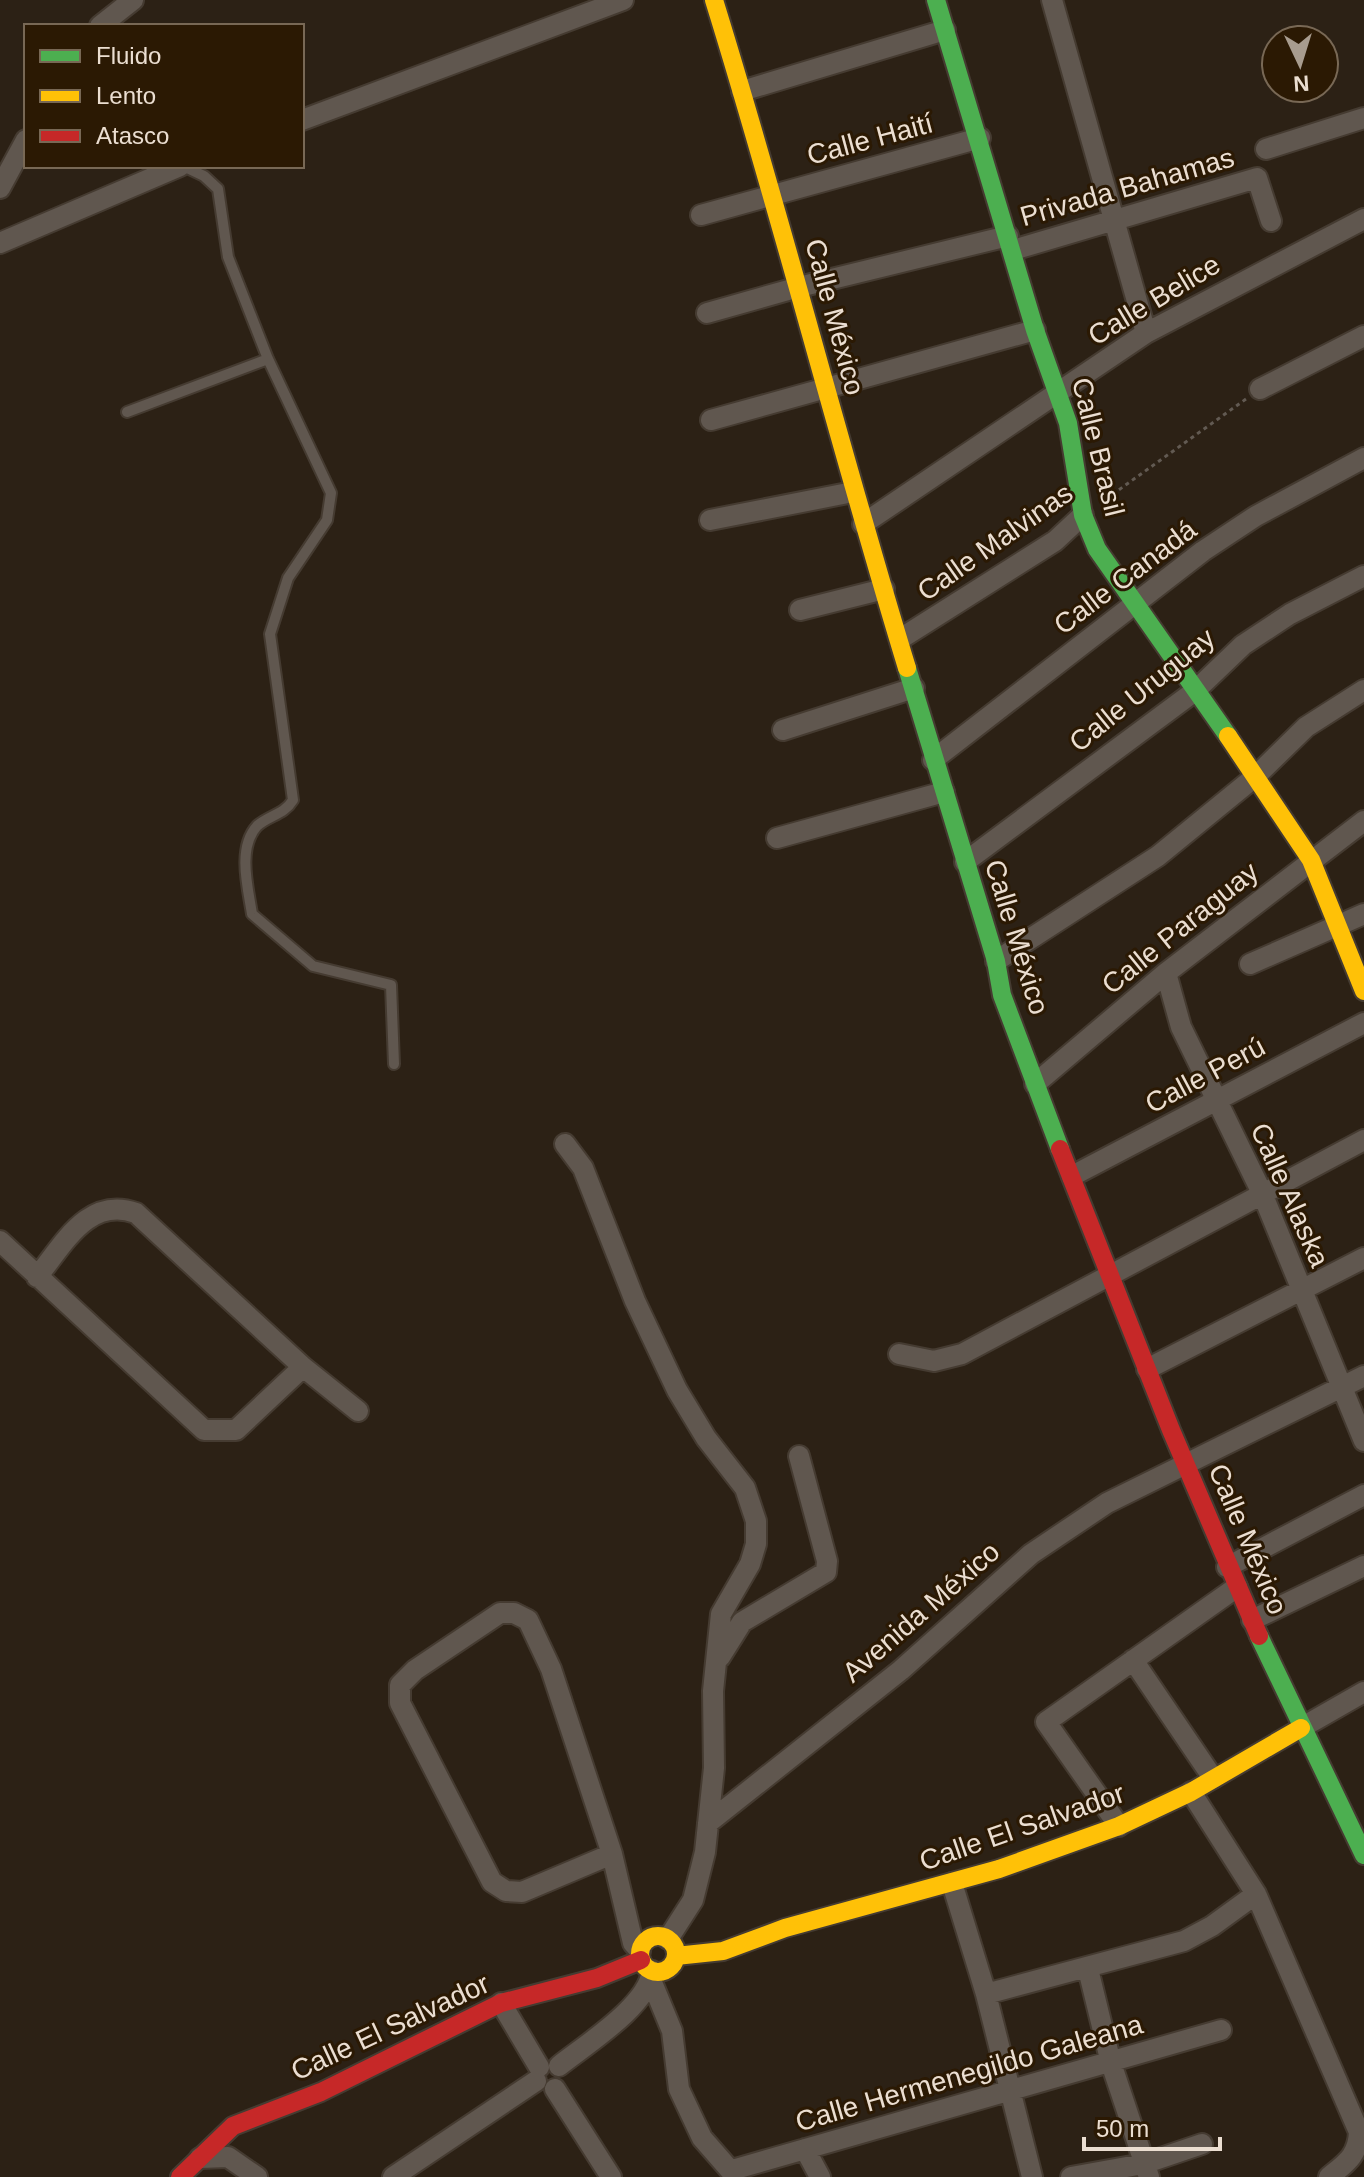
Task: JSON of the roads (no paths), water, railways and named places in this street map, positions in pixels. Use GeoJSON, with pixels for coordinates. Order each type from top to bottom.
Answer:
{"type":"FeatureCollection","features":[{"type":"Feature","properties":{"kind":"street"},"geometry":{"type":"LineString","coordinates":[[103,24],[133,0]]}},
{"type":"Feature","properties":{"kind":"street"},"geometry":{"type":"LineString","coordinates":[[304,119],[623,0]]}},
{"type":"Feature","properties":{"kind":"street","name":"Calle México"},"geometry":{"type":"LineString","coordinates":[[714,0],[774,194],[853,492],[996,961],[1002,995],[1108,1275],[1227,1567],[1301,1728],[1356,1817],[1364,1855]]}},
{"type":"Feature","properties":{"kind":"street","name":"Calle Brasil"},"geometry":{"type":"LineString","coordinates":[[936,0],[980,138],[1035,330],[1058,393],[1074,449],[1083,515],[1097,549],[1311,860],[1364,991]]}},
{"type":"Feature","properties":{"kind":"street"},"geometry":{"type":"LineString","coordinates":[[1052,0],[1146,333]]}},
{"type":"Feature","properties":{"kind":"street"},"geometry":{"type":"LineString","coordinates":[[742,91],[945,30]]}},
{"type":"Feature","properties":{"kind":"street","name":"Privada Bahamas"},"geometry":{"type":"LineString","coordinates":[[1266,149],[1364,118]]}},
{"type":"Feature","properties":{"kind":"street","name":"Calle Haití"},"geometry":{"type":"LineString","coordinates":[[701,215],[980,138]]}},
{"type":"Feature","properties":{"kind":"street"},"geometry":{"type":"LineString","coordinates":[[0,188],[24,144]]}},
{"type":"Feature","properties":{"kind":"street"},"geometry":{"type":"LineString","coordinates":[[0,243],[176,168]]}},
{"type":"Feature","properties":{"kind":"street","name":"Privada Bahamas"},"geometry":{"type":"LineString","coordinates":[[707,313],[799,287],[1113,218],[1257,178],[1271,221]]}},
{"type":"Feature","properties":{"kind":"street","name":"Calle Belice"},"geometry":{"type":"LineString","coordinates":[[863,524],[1146,333],[1364,219]]}},
{"type":"Feature","properties":{"kind":"street"},"geometry":{"type":"LineString","coordinates":[[711,420],[1035,330]]}},
{"type":"Feature","properties":{"kind":"street"},"geometry":{"type":"LineString","coordinates":[[1260,389],[1364,336]]}},
{"type":"Feature","properties":{"kind":"street","name":"Calle Canadá"},"geometry":{"type":"LineString","coordinates":[[933,760],[1203,551],[1256,516],[1364,458]]}},
{"type":"Feature","properties":{"kind":"street"},"geometry":{"type":"LineString","coordinates":[[710,520],[853,492]]}},
{"type":"Feature","properties":{"kind":"street","name":"Calle Malvinas"},"geometry":{"type":"LineString","coordinates":[[900,639],[1055,541],[1083,515]]}},
{"type":"Feature","properties":{"kind":"street","name":"Calle Uruguay"},"geometry":{"type":"LineString","coordinates":[[965,862],[1195,691],[1243,645],[1290,614],[1364,576]]}},
{"type":"Feature","properties":{"kind":"street"},"geometry":{"type":"LineString","coordinates":[[800,610],[884,589]]}},
{"type":"Feature","properties":{"kind":"street"},"geometry":{"type":"LineString","coordinates":[[783,730],[914,688]]}},
{"type":"Feature","properties":{"kind":"street"},"geometry":{"type":"LineString","coordinates":[[996,961],[1158,856],[1256,776],[1306,727],[1364,690]]}},
{"type":"Feature","properties":{"kind":"street"},"geometry":{"type":"LineString","coordinates":[[777,838],[944,792]]}},
{"type":"Feature","properties":{"kind":"street","name":"Calle Paraguay"},"geometry":{"type":"LineString","coordinates":[[1035,1084],[1166,973],[1364,821]]}},
{"type":"Feature","properties":{"kind":"street"},"geometry":{"type":"LineString","coordinates":[[1250,964],[1337,929],[1364,914]]}},
{"type":"Feature","properties":{"kind":"street","name":"Calle Alaska"},"geometry":{"type":"LineString","coordinates":[[1166,973],[1181,1027],[1262,1193],[1364,1441]]}},
{"type":"Feature","properties":{"kind":"street","name":"Calle Perú"},"geometry":{"type":"LineString","coordinates":[[1072,1176],[1364,1023]]}},
{"type":"Feature","properties":{"kind":"street"},"geometry":{"type":"LineString","coordinates":[[899,1354],[946,1361],[1364,1140]]}},
{"type":"Feature","properties":{"kind":"street"},"geometry":{"type":"LineString","coordinates":[[565,1144],[583,1168],[635,1301],[677,1390],[706,1438],[745,1488],[756,1521],[756,1544],[750,1564],[721,1614],[719,1659],[713,1691],[714,1768],[708,1823],[693,1900],[672,1948],[667,1969],[646,1965]]}},
{"type":"Feature","properties":{"kind":"street"},"geometry":{"type":"LineString","coordinates":[[37,1277],[86,1217],[103,1209],[119,1207],[136,1213],[303,1367],[358,1411]]}},
{"type":"Feature","properties":{"kind":"street"},"geometry":{"type":"LineString","coordinates":[[0,1241],[204,1430],[236,1430],[303,1367]]}},
{"type":"Feature","properties":{"kind":"street"},"geometry":{"type":"LineString","coordinates":[[1147,1369],[1364,1258]]}},
{"type":"Feature","properties":{"kind":"street","name":"Avenida México"},"geometry":{"type":"LineString","coordinates":[[708,1823],[901,1670],[1031,1554],[1107,1503],[1364,1376]]}},
{"type":"Feature","properties":{"kind":"street"},"geometry":{"type":"LineString","coordinates":[[719,1659],[742,1622],[785,1593],[822,1578],[826,1572],[827,1561],[799,1456]]}},
{"type":"Feature","properties":{"kind":"street"},"geometry":{"type":"LineString","coordinates":[[1227,1567],[1364,1495]]}},
{"type":"Feature","properties":{"kind":"street"},"geometry":{"type":"LineString","coordinates":[[1252,1620],[1364,1566]]}},
{"type":"Feature","properties":{"kind":"street"},"geometry":{"type":"LineString","coordinates":[[1119,1826],[1046,1722],[1237,1587]]}},
{"type":"Feature","properties":{"kind":"street"},"geometry":{"type":"LineString","coordinates":[[612,1854],[522,1892],[506,1891],[492,1882],[400,1703],[400,1685],[415,1670],[500,1613],[514,1613],[528,1620],[551,1669],[612,1854],[633,1943],[646,1965],[672,2031],[679,2089],[702,2138],[734,2174]]}},
{"type":"Feature","properties":{"kind":"street"},"geometry":{"type":"LineString","coordinates":[[1133,1660],[1213,1778]]}},
{"type":"Feature","properties":{"kind":"street","name":"Calle El Salvador"},"geometry":{"type":"LineString","coordinates":[[672,1948],[723,1951],[785,1928],[952,1883],[1119,1826],[1191,1792],[1364,1692]]}},
{"type":"Feature","properties":{"kind":"street"},"geometry":{"type":"LineString","coordinates":[[1191,1792],[1256,1894],[1359,2132],[1358,2147],[1352,2158],[1329,2177]]}},
{"type":"Feature","properties":{"kind":"street"},"geometry":{"type":"LineString","coordinates":[[952,1883],[986,1994],[1032,2177]]}},
{"type":"Feature","properties":{"kind":"street"},"geometry":{"type":"LineString","coordinates":[[986,1994],[1184,1941],[1212,1926],[1256,1894]]}},
{"type":"Feature","properties":{"kind":"street"},"geometry":{"type":"LineString","coordinates":[[393,2177],[547,2076],[638,2002],[650,1938],[672,1948]]}},
{"type":"Feature","properties":{"kind":"street","name":"Calle El Salvador"},"geometry":{"type":"LineString","coordinates":[[180,2177],[233,2126],[321,2092],[501,2003],[646,1965]]}},
{"type":"Feature","properties":{"kind":"street"},"geometry":{"type":"LineString","coordinates":[[1088,1969],[1111,2063],[1146,2170]]}},
{"type":"Feature","properties":{"kind":"street"},"geometry":{"type":"LineString","coordinates":[[501,2003],[611,2177]]}},
{"type":"Feature","properties":{"kind":"street","name":"Calle Hermenegildo Galeana"},"geometry":{"type":"LineString","coordinates":[[734,2174],[805,2149],[1009,2088],[1111,2063],[1221,2030]]}},
{"type":"Feature","properties":{"kind":"street"},"geometry":{"type":"LineString","coordinates":[[1071,2177],[1146,2170],[1202,2144]]}},
{"type":"Feature","properties":{"kind":"street"},"geometry":{"type":"LineString","coordinates":[[805,2149],[820,2177]]}},
{"type":"Feature","properties":{"kind":"street"},"geometry":{"type":"LineString","coordinates":[[200,2158],[228,2157],[257,2177]]}},
{"type":"Feature","properties":{"kind":"lane"},"geometry":{"type":"LineString","coordinates":[[186,168],[204,176],[218,189],[228,257],[268,359],[331,493],[331,507],[288,578],[275,610],[270,634],[293,800],[287,810],[257,826],[246,848],[252,914],[313,966],[391,985],[394,1064]]}},
{"type":"Feature","properties":{"kind":"lane"},"geometry":{"type":"LineString","coordinates":[[127,412],[268,359]]}}]}
